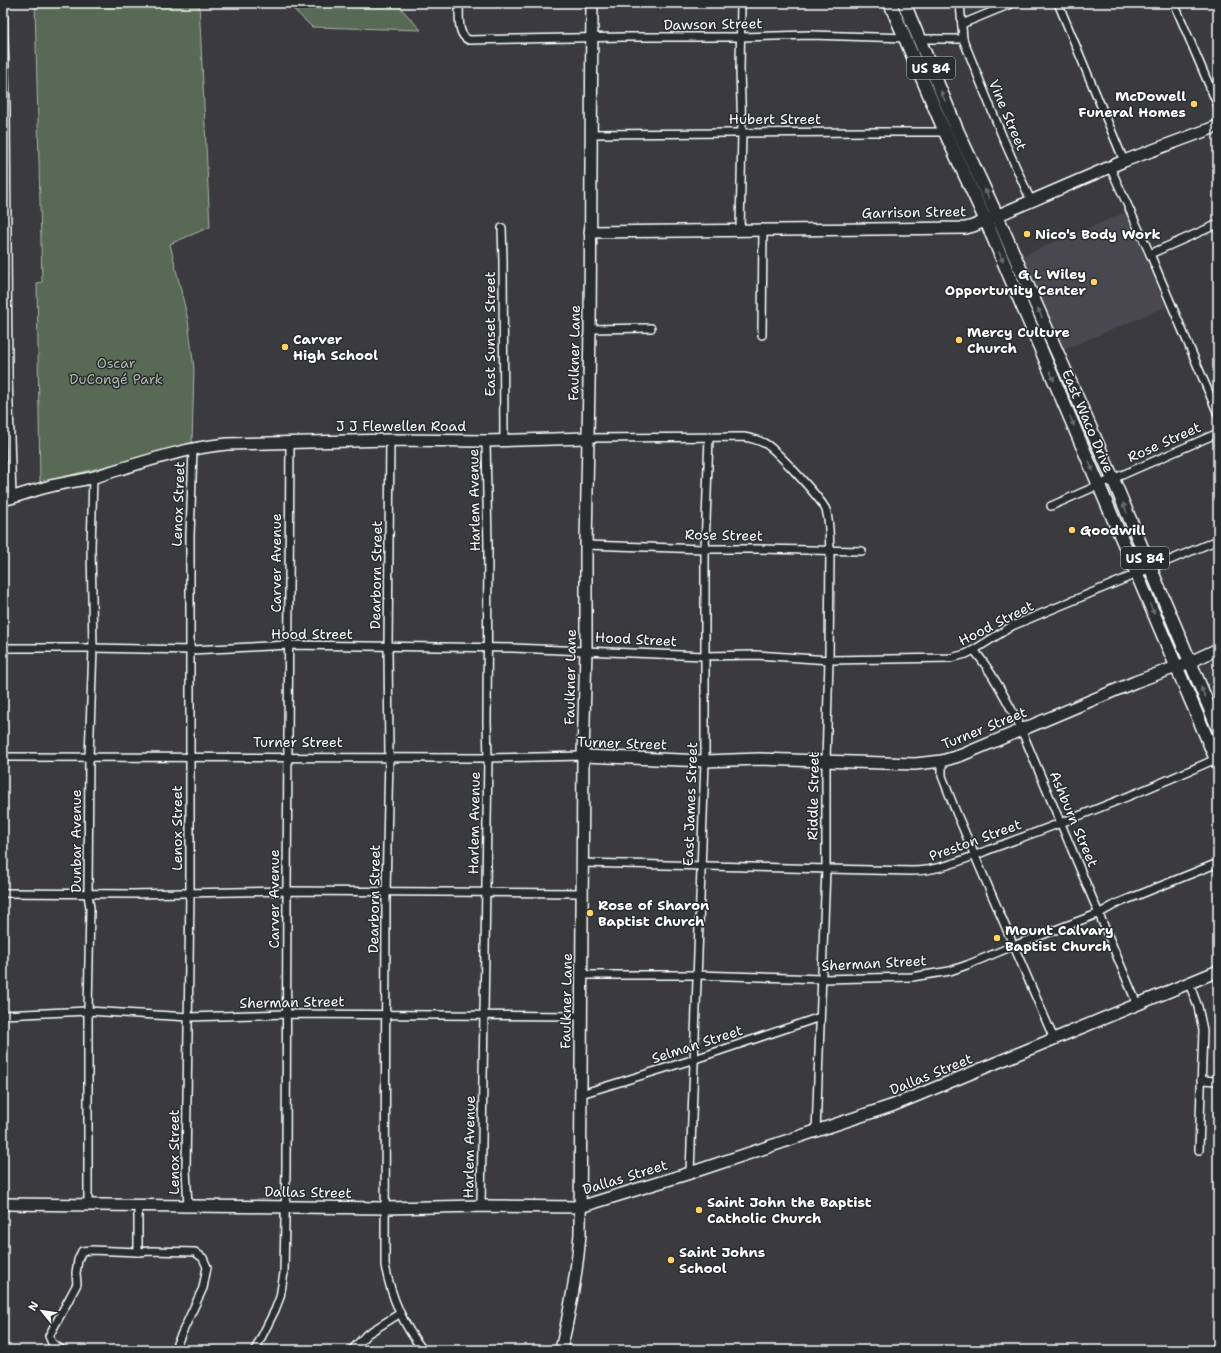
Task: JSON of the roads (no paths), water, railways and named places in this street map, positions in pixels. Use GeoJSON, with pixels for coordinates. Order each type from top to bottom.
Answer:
{"type":"FeatureCollection","features":[{"type":"Feature","properties":{"kind":"main road","name":"East Waco Drive"},"geometry":{"type":"LineString","coordinates":[[890,3],[945,132],[986,221],[1217,760]]}},
{"type":"Feature","properties":{"kind":"main road","name":"East Waco Drive"},"geometry":{"type":"LineString","coordinates":[[904,3],[958,132],[997,216],[1113,479],[1218,728]]}},
{"type":"Feature","properties":{"kind":"street"},"geometry":{"type":"LineString","coordinates":[[3,3],[5,110],[5,297],[8,376],[7,499]]}},
{"type":"Feature","properties":{"kind":"street","name":"Dawson Street"},"geometry":{"type":"LineString","coordinates":[[459,3],[460,31],[464,38],[469,40],[811,35],[963,39]]}},
{"type":"Feature","properties":{"kind":"street","name":"Faulkner Lane"},"geometry":{"type":"LineString","coordinates":[[561,1350],[570,1315],[578,1259],[580,1206],[583,756],[586,650],[587,438],[590,329],[592,3]]}},
{"type":"Feature","properties":{"kind":"street"},"geometry":{"type":"LineString","coordinates":[[740,230],[742,132],[740,71],[741,3]]}},
{"type":"Feature","properties":{"kind":"street","name":"Vine Street"},"geometry":{"type":"LineString","coordinates":[[960,3],[963,39],[1003,138],[1031,201]]}},
{"type":"Feature","properties":{"kind":"street"},"geometry":{"type":"LineString","coordinates":[[962,24],[1013,3]]}},
{"type":"Feature","properties":{"kind":"street"},"geometry":{"type":"LineString","coordinates":[[1058,3],[1124,161]]}},
{"type":"Feature","properties":{"kind":"street"},"geometry":{"type":"LineString","coordinates":[[1174,3],[1218,106]]}},
{"type":"Feature","properties":{"kind":"street","name":"Garrison Street"},"geometry":{"type":"LineString","coordinates":[[590,232],[917,228],[956,229],[973,226],[986,221],[1124,161],[1218,126]]}},
{"type":"Feature","properties":{"kind":"street","name":"Hubert Street"},"geometry":{"type":"LineString","coordinates":[[591,134],[958,132]]}},
{"type":"Feature","properties":{"kind":"street"},"geometry":{"type":"LineString","coordinates":[[1110,167],[1150,254],[1218,414]]}},
{"type":"Feature","properties":{"kind":"street"},"geometry":{"type":"LineString","coordinates":[[1150,254],[1218,224]]}},
{"type":"Feature","properties":{"kind":"street","name":"East Sunset Street"},"geometry":{"type":"LineString","coordinates":[[502,228],[504,440]]}},
{"type":"Feature","properties":{"kind":"street"},"geometry":{"type":"LineString","coordinates":[[762,335],[763,230]]}},
{"type":"Feature","properties":{"kind":"street"},"geometry":{"type":"LineString","coordinates":[[590,329],[651,328]]}},
{"type":"Feature","properties":{"kind":"street","name":"Rose Street"},"geometry":{"type":"LineString","coordinates":[[1051,506],[1218,433]]}},
{"type":"Feature","properties":{"kind":"street","name":"J J Flewellen Road"},"geometry":{"type":"LineString","coordinates":[[7,499],[46,487],[92,477],[171,454],[207,446],[227,444],[390,440],[486,441],[744,436],[765,443],[777,452],[794,471]]}},
{"type":"Feature","properties":{"kind":"street","name":"East James Street"},"geometry":{"type":"LineString","coordinates":[[690,1173],[705,761],[704,656],[708,437]]}},
{"type":"Feature","properties":{"kind":"street","name":"Dearborn Street"},"geometry":{"type":"LineString","coordinates":[[390,440],[388,647],[389,757],[386,892],[385,1265],[391,1291],[400,1314],[415,1340],[423,1350]]}},
{"type":"Feature","properties":{"kind":"street","name":"Harlem Avenue"},"geometry":{"type":"LineString","coordinates":[[481,1206],[488,758],[488,546],[486,441]]}},
{"type":"Feature","properties":{"kind":"street","name":"Carver Avenue"},"geometry":{"type":"LineString","coordinates":[[255,1350],[275,1310],[284,1273],[286,1207],[290,442]]}},
{"type":"Feature","properties":{"kind":"street","name":"Lenox Street"},"geometry":{"type":"LineString","coordinates":[[188,1206],[186,1170],[190,893],[190,536],[193,450]]}},
{"type":"Feature","properties":{"kind":"street","name":"Riddle Street"},"geometry":{"type":"LineString","coordinates":[[794,471],[826,509],[829,527],[830,550],[826,761],[826,869],[816,1132]]}},
{"type":"Feature","properties":{"kind":"street","name":"Dunbar Avenue"},"geometry":{"type":"LineString","coordinates":[[88,1205],[88,1011],[90,908],[88,894],[89,757],[93,648],[91,548],[92,477]]}},
{"type":"Feature","properties":{"kind":"street","name":"Hood Street"},"geometry":{"type":"LineString","coordinates":[[3,648],[191,650],[289,645],[586,650],[704,656],[756,655],[829,660],[946,658],[957,657],[974,650],[1012,626],[1218,540]]}},
{"type":"Feature","properties":{"kind":"street","name":"Rose Street"},"geometry":{"type":"LineString","coordinates":[[586,545],[706,549],[862,551]]}},
{"type":"Feature","properties":{"kind":"street","name":"Turner Street"},"geometry":{"type":"LineString","coordinates":[[3,757],[127,756],[190,758],[488,758],[583,756],[705,761],[759,759],[915,764],[942,761],[962,755],[1135,682],[1190,662],[1218,649]]}},
{"type":"Feature","properties":{"kind":"street","name":"Ashburn Street"},"geometry":{"type":"LineString","coordinates":[[974,650],[998,684],[1022,729],[1137,1004]]}},
{"type":"Feature","properties":{"kind":"street","name":"Preston Street"},"geometry":{"type":"LineString","coordinates":[[582,863],[923,871],[943,867],[1061,823],[1217,760]]}},
{"type":"Feature","properties":{"kind":"street"},"geometry":{"type":"LineString","coordinates":[[942,761],[942,776],[974,855],[1054,1039]]}},
{"type":"Feature","properties":{"kind":"street","name":"Sherman Street"},"geometry":{"type":"LineString","coordinates":[[582,975],[697,975],[822,979],[912,977],[950,971],[1100,913],[1116,904],[1218,863]]}},
{"type":"Feature","properties":{"kind":"street"},"geometry":{"type":"LineString","coordinates":[[3,893],[88,894],[287,891],[582,893]]}},
{"type":"Feature","properties":{"kind":"street","name":"Dallas Street"},"geometry":{"type":"LineString","coordinates":[[3,1204],[386,1208],[580,1206],[690,1173],[816,1132],[922,1094],[1218,971]]}},
{"type":"Feature","properties":{"kind":"street"},"geometry":{"type":"LineString","coordinates":[[1189,983],[1202,1022],[1203,1054],[1199,1150]]}},
{"type":"Feature","properties":{"kind":"street","name":"Sherman Street"},"geometry":{"type":"LineString","coordinates":[[3,1015],[88,1011],[189,1017],[286,1014],[581,1016]]}},
{"type":"Feature","properties":{"kind":"street","name":"Selman Street"},"geometry":{"type":"LineString","coordinates":[[581,1094],[695,1059],[820,1017]]}},
{"type":"Feature","properties":{"kind":"street"},"geometry":{"type":"LineString","coordinates":[[1201,1080],[1218,1081]]}},
{"type":"Feature","properties":{"kind":"street"},"geometry":{"type":"LineString","coordinates":[[138,1206],[138,1252]]}},
{"type":"Feature","properties":{"kind":"street"},"geometry":{"type":"LineString","coordinates":[[62,1350],[52,1343],[49,1336],[76,1284],[78,1260],[82,1251],[196,1252],[203,1258],[207,1267],[203,1288],[174,1350]]}},
{"type":"Feature","properties":{"kind":"street"},"geometry":{"type":"LineString","coordinates":[[352,1350],[367,1334],[400,1314]]}},
{"type":"Feature","properties":{"kind":"place","name":"McDowell Funeral Homes"},"geometry":{"type":"Point","coordinates":[1194,104]}},
{"type":"Feature","properties":{"kind":"place","name":"Nico's Body Work"},"geometry":{"type":"Point","coordinates":[1027,234]}},
{"type":"Feature","properties":{"kind":"place","name":"G L Wiley Opportunity Center"},"geometry":{"type":"Point","coordinates":[1094,282]}},
{"type":"Feature","properties":{"kind":"place","name":"Mercy Culture Church"},"geometry":{"type":"Point","coordinates":[959,340]}},
{"type":"Feature","properties":{"kind":"place","name":"Carver High School"},"geometry":{"type":"Point","coordinates":[285,347]}},
{"type":"Feature","properties":{"kind":"place","name":"Goodwill"},"geometry":{"type":"Point","coordinates":[1072,530]}},
{"type":"Feature","properties":{"kind":"place","name":"Rose of Sharon Baptist Church"},"geometry":{"type":"Point","coordinates":[590,913]}},
{"type":"Feature","properties":{"kind":"place","name":"Mount Calvary Baptist Church"},"geometry":{"type":"Point","coordinates":[997,938]}},
{"type":"Feature","properties":{"kind":"place","name":"Saint John the Baptist Catholic Church"},"geometry":{"type":"Point","coordinates":[699,1210]}},
{"type":"Feature","properties":{"kind":"place","name":"Saint Johns School"},"geometry":{"type":"Point","coordinates":[671,1260]}},
{"type":"Feature","properties":{"kind":"park label","name":"Oscar DuCongé Park"},"geometry":{"type":"Point","coordinates":[116,372]}}]}
